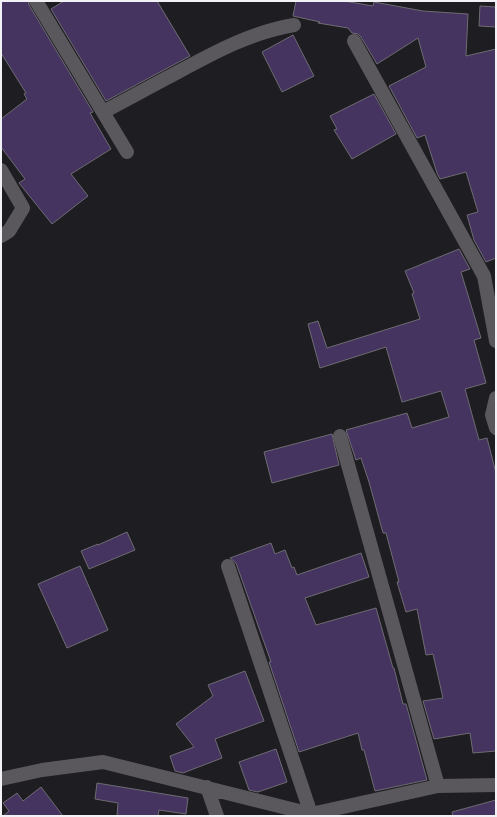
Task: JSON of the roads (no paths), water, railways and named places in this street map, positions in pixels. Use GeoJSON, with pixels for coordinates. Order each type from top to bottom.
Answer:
{"type":"FeatureCollection","features":[{"type":"Feature","properties":{"kind":"street"},"geometry":{"type":"LineString","coordinates":[[36,1],[127,152]]}},
{"type":"Feature","properties":{"kind":"street"},"geometry":{"type":"LineString","coordinates":[[103,112],[207,56],[247,37],[294,25]]}},
{"type":"Feature","properties":{"kind":"street"},"geometry":{"type":"LineString","coordinates":[[354,41],[484,276],[496,341]]}},
{"type":"Feature","properties":{"kind":"street"},"geometry":{"type":"LineString","coordinates":[[1,170],[23,208],[9,231],[1,236]]}},
{"type":"Feature","properties":{"kind":"street"},"geometry":{"type":"LineString","coordinates":[[496,398],[492,415],[496,428]]}},
{"type":"Feature","properties":{"kind":"street"},"geometry":{"type":"LineString","coordinates":[[340,436],[438,786]]}},
{"type":"Feature","properties":{"kind":"street"},"geometry":{"type":"LineString","coordinates":[[228,566],[311,814]]}},
{"type":"Feature","properties":{"kind":"street"},"geometry":{"type":"LineString","coordinates":[[1,779],[42,770],[103,762],[311,814],[438,786],[496,785]]}},
{"type":"Feature","properties":{"kind":"street"},"geometry":{"type":"LineString","coordinates":[[207,787],[217,816]]}}]}
